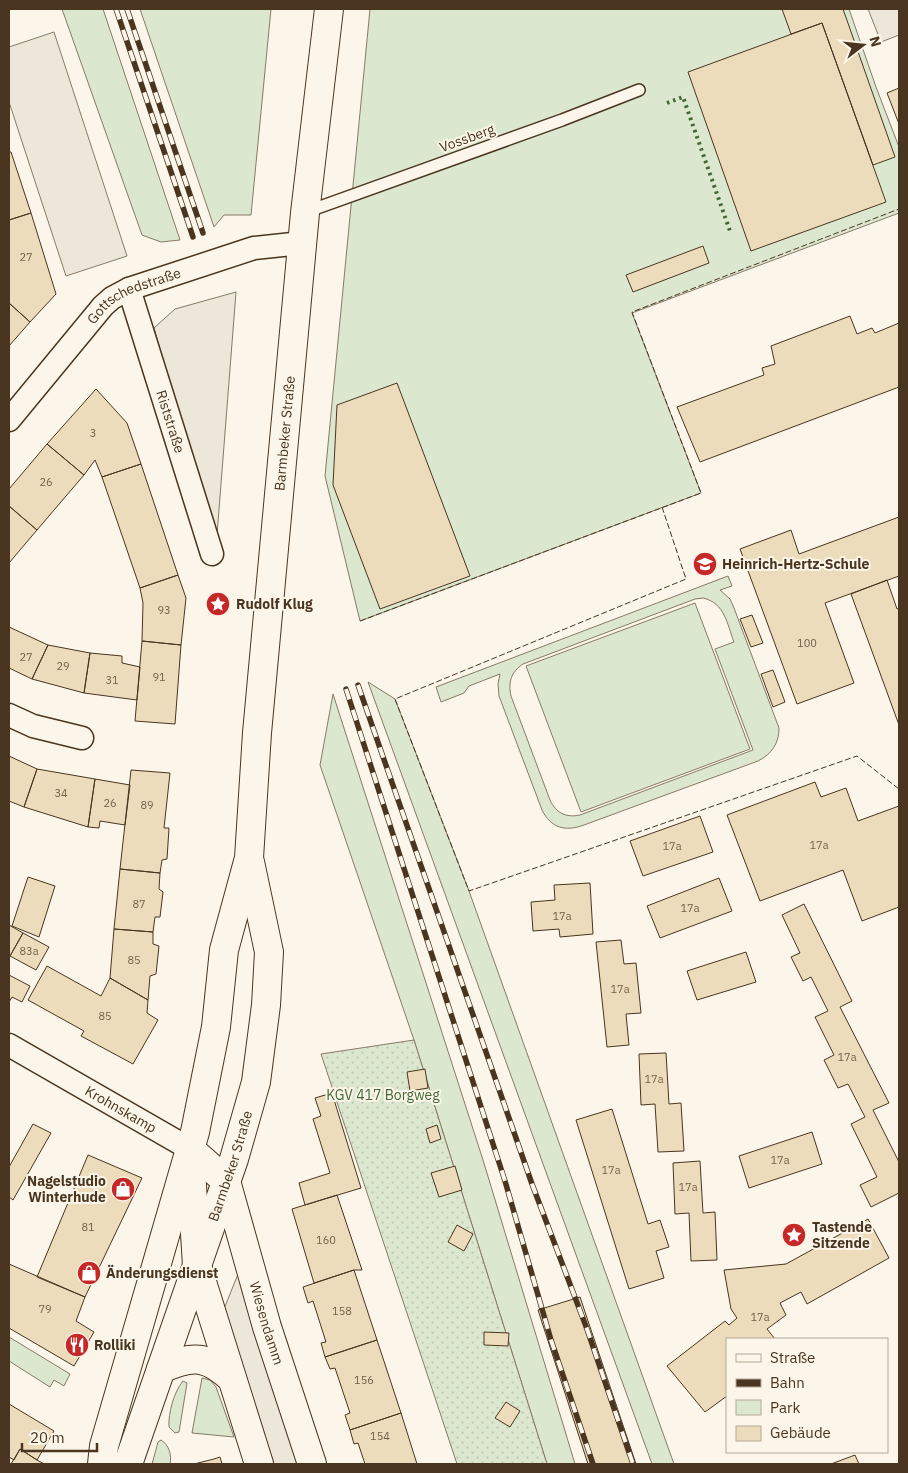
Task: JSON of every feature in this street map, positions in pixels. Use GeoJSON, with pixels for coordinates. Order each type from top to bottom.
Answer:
{"type":"FeatureCollection","features":[{"type":"Feature","properties":{"kind":"main road","name":"Barmbeker Straße"},"geometry":{"type":"LineString","coordinates":[[102,1464],[104,1446],[190,1149],[212,1055],[224,950],[249,858],[257,733],[302,243],[329,9]]}},
{"type":"Feature","properties":{"kind":"main road","name":"Barmbeker Straße"},"geometry":{"type":"LineString","coordinates":[[128,1464],[226,1181],[256,1082],[266,1005],[269,952],[249,858]]}},
{"type":"Feature","properties":{"kind":"main road","name":"Krohnskamp"},"geometry":{"type":"LineString","coordinates":[[190,1149],[226,1181]]}},
{"type":"Feature","properties":{"kind":"main road"},"geometry":{"type":"LineString","coordinates":[[190,1149],[197,1266],[259,1464]]}},
{"type":"Feature","properties":{"kind":"main road","name":"Wiesendamm"},"geometry":{"type":"LineString","coordinates":[[226,1181],[267,1327],[312,1464]]}},
{"type":"Feature","properties":{"kind":"main road"},"geometry":{"type":"LineString","coordinates":[[161,1369],[184,1361],[202,1360],[213,1364],[232,1379]]}},
{"type":"Feature","properties":{"kind":"street","name":"Gottschedstraße"},"geometry":{"type":"LineString","coordinates":[[9,420],[103,306],[112,298],[129,289],[254,248],[302,243]]}},
{"type":"Feature","properties":{"kind":"street","name":"Riststraße"},"geometry":{"type":"LineString","coordinates":[[129,289],[212,554]]}},
{"type":"Feature","properties":{"kind":"street"},"geometry":{"type":"LineString","coordinates":[[9,715],[33,726],[82,738]]}},
{"type":"Feature","properties":{"kind":"street","name":"Krohnskamp"},"geometry":{"type":"LineString","coordinates":[[9,1046],[190,1149]]}},
{"type":"Feature","properties":{"kind":"lane","name":"Vossberg"},"geometry":{"type":"LineString","coordinates":[[305,213],[553,124],[639,90]]}},
{"type":"Feature","properties":{"kind":"green space"},"geometry":{"type":"Polygon","coordinates":[[[62,9],[103,9],[180,240],[161,242],[142,235],[62,9]]]}},
{"type":"Feature","properties":{"kind":"green space"},"geometry":{"type":"Polygon","coordinates":[[[140,9],[271,9],[251,215],[224,215],[214,227],[140,9]]]}},
{"type":"Feature","properties":{"kind":"green space"},"geometry":{"type":"Polygon","coordinates":[[[370,9],[849,9],[899,147],[899,213],[632,313],[701,493],[360,621],[325,476],[370,9]]]}},
{"type":"Feature","properties":{"kind":"green space"},"geometry":{"type":"Polygon","coordinates":[[[728,576],[732,586],[720,590],[730,599],[734,608],[779,728],[779,733],[774,748],[758,761],[584,825],[565,828],[554,825],[542,810],[499,696],[498,684],[500,674],[469,686],[464,693],[441,702],[436,687],[728,576]],[[703,598],[695,599],[523,664],[513,674],[510,682],[511,696],[550,800],[562,814],[570,816],[580,815],[753,750],[715,649],[734,642],[721,609],[703,598]]]}},
{"type":"Feature","properties":{"kind":"green space"},"geometry":{"type":"Polygon","coordinates":[[[695,603],[750,749],[581,812],[526,666],[695,603]]]}},
{"type":"Feature","properties":{"kind":"green space"},"geometry":{"type":"Polygon","coordinates":[[[368,682],[395,699],[469,891],[674,1464],[652,1464],[368,682]]]}},
{"type":"Feature","properties":{"kind":"green space"},"geometry":{"type":"Polygon","coordinates":[[[333,694],[483,1160],[575,1464],[547,1464],[414,1040],[320,765],[333,694]]]}},
{"type":"Feature","properties":{"kind":"green space","name":"KGV 417 Borgweg"},"geometry":{"type":"Polygon","coordinates":[[[414,1040],[547,1464],[457,1464],[321,1054],[414,1040]]]}},
{"type":"Feature","properties":{"kind":"green space"},"geometry":{"type":"Polygon","coordinates":[[[9,1337],[70,1374],[64,1386],[54,1380],[50,1387],[9,1361],[9,1337]]]}},
{"type":"Feature","properties":{"kind":"green space"},"geometry":{"type":"Polygon","coordinates":[[[202,1378],[210,1380],[216,1387],[234,1437],[192,1433],[202,1378]]]}},
{"type":"Feature","properties":{"kind":"green space"},"geometry":{"type":"Polygon","coordinates":[[[183,1381],[187,1383],[179,1432],[175,1433],[169,1427],[170,1415],[174,1397],[183,1381]]]}},
{"type":"Feature","properties":{"kind":"green space"},"geometry":{"type":"Polygon","coordinates":[[[161,1440],[169,1450],[170,1464],[152,1464],[158,1442],[161,1440]]]}},
{"type":"Feature","properties":{"kind":"shaded area"},"geometry":{"type":"Polygon","coordinates":[[[868,9],[899,9],[899,35],[881,42],[868,9]]]}},
{"type":"Feature","properties":{"kind":"shaded area"},"geometry":{"type":"Polygon","coordinates":[[[54,32],[127,256],[66,276],[9,102],[9,47],[54,32]]]}},
{"type":"Feature","properties":{"kind":"shaded area"},"geometry":{"type":"Polygon","coordinates":[[[236,292],[216,548],[154,328],[175,309],[236,292]]]}},
{"type":"Feature","properties":{"kind":"shaded area"},"geometry":{"type":"Polygon","coordinates":[[[238,1274],[301,1464],[274,1464],[224,1309],[238,1274]]]}},
{"type":"Feature","properties":{"kind":"building"},"geometry":{"type":"Polygon","coordinates":[[[782,9],[843,9],[895,157],[873,165],[822,23],[791,34],[782,9]]]}},
{"type":"Feature","properties":{"kind":"building"},"geometry":{"type":"Polygon","coordinates":[[[822,23],[886,202],[751,251],[688,72],[822,23]]]}},
{"type":"Feature","properties":{"kind":"building"},"geometry":{"type":"Polygon","coordinates":[[[899,88],[899,124],[887,93],[899,88]]]}},
{"type":"Feature","properties":{"kind":"building"},"geometry":{"type":"Polygon","coordinates":[[[9,152],[11,152],[31,213],[9,220],[9,152]]]}},
{"type":"Feature","properties":{"kind":"building"},"geometry":{"type":"Polygon","coordinates":[[[31,213],[56,294],[30,322],[9,303],[9,220],[31,213]]]}},
{"type":"Feature","properties":{"kind":"building"},"geometry":{"type":"Polygon","coordinates":[[[703,246],[709,263],[633,292],[626,275],[703,246]]]}},
{"type":"Feature","properties":{"kind":"building"},"geometry":{"type":"Polygon","coordinates":[[[9,303],[30,322],[9,346],[9,303]]]}},
{"type":"Feature","properties":{"kind":"building"},"geometry":{"type":"Polygon","coordinates":[[[850,316],[857,334],[872,328],[875,333],[899,323],[899,387],[700,462],[677,407],[764,375],[762,368],[775,364],[771,346],[850,316]]]}},
{"type":"Feature","properties":{"kind":"building"},"geometry":{"type":"Polygon","coordinates":[[[397,383],[470,576],[380,609],[333,485],[337,405],[397,383]]]}},
{"type":"Feature","properties":{"kind":"building"},"geometry":{"type":"Polygon","coordinates":[[[96,389],[127,423],[141,464],[102,477],[95,460],[84,475],[47,444],[96,389]]]}},
{"type":"Feature","properties":{"kind":"building"},"geometry":{"type":"Polygon","coordinates":[[[47,444],[84,475],[37,530],[9,506],[9,489],[47,444]]]}},
{"type":"Feature","properties":{"kind":"building"},"geometry":{"type":"Polygon","coordinates":[[[141,464],[178,575],[140,588],[102,477],[141,464]]]}},
{"type":"Feature","properties":{"kind":"building"},"geometry":{"type":"Polygon","coordinates":[[[9,506],[37,530],[9,563],[9,506]]]}},
{"type":"Feature","properties":{"kind":"building"},"geometry":{"type":"Polygon","coordinates":[[[899,517],[899,576],[825,603],[854,683],[797,704],[740,549],[791,530],[799,554],[899,517]]]}},
{"type":"Feature","properties":{"kind":"building"},"geometry":{"type":"Polygon","coordinates":[[[178,575],[186,598],[181,645],[142,641],[143,603],[140,588],[178,575]]]}},
{"type":"Feature","properties":{"kind":"building"},"geometry":{"type":"Polygon","coordinates":[[[887,580],[897,609],[899,608],[899,725],[851,594],[887,580]]]}},
{"type":"Feature","properties":{"kind":"building"},"geometry":{"type":"Polygon","coordinates":[[[752,615],[763,643],[751,647],[740,619],[752,615]]]}},
{"type":"Feature","properties":{"kind":"building"},"geometry":{"type":"Polygon","coordinates":[[[9,627],[48,645],[32,679],[9,668],[9,627]]]}},
{"type":"Feature","properties":{"kind":"building"},"geometry":{"type":"Polygon","coordinates":[[[142,641],[181,645],[175,724],[135,721],[142,641]]]}},
{"type":"Feature","properties":{"kind":"building"},"geometry":{"type":"Polygon","coordinates":[[[48,645],[90,653],[84,693],[32,679],[48,645]]]}},
{"type":"Feature","properties":{"kind":"building"},"geometry":{"type":"Polygon","coordinates":[[[90,653],[122,656],[122,663],[140,667],[137,700],[84,693],[90,653]]]}},
{"type":"Feature","properties":{"kind":"building"},"geometry":{"type":"Polygon","coordinates":[[[773,670],[785,702],[773,707],[761,674],[773,670]]]}},
{"type":"Feature","properties":{"kind":"building"},"geometry":{"type":"Polygon","coordinates":[[[9,756],[37,769],[24,807],[9,801],[9,756]]]}},
{"type":"Feature","properties":{"kind":"building"},"geometry":{"type":"Polygon","coordinates":[[[37,769],[95,779],[88,827],[24,807],[37,769]]]}},
{"type":"Feature","properties":{"kind":"building"},"geometry":{"type":"Polygon","coordinates":[[[131,770],[170,773],[164,828],[169,828],[167,859],[162,860],[160,873],[120,869],[131,770]]]}},
{"type":"Feature","properties":{"kind":"building"},"geometry":{"type":"Polygon","coordinates":[[[95,779],[130,785],[125,825],[100,821],[99,828],[88,827],[95,779]]]}},
{"type":"Feature","properties":{"kind":"building"},"geometry":{"type":"Polygon","coordinates":[[[815,782],[821,797],[846,788],[858,821],[899,806],[899,907],[862,921],[843,870],[760,901],[727,815],[815,782]]]}},
{"type":"Feature","properties":{"kind":"building"},"geometry":{"type":"Polygon","coordinates":[[[700,816],[713,852],[643,876],[630,841],[700,816]]]}},
{"type":"Feature","properties":{"kind":"building"},"geometry":{"type":"Polygon","coordinates":[[[120,869],[160,873],[159,889],[163,892],[160,917],[155,917],[153,932],[114,929],[120,869]]]}},
{"type":"Feature","properties":{"kind":"building"},"geometry":{"type":"Polygon","coordinates":[[[28,877],[55,886],[39,937],[12,926],[28,877]]]}},
{"type":"Feature","properties":{"kind":"building"},"geometry":{"type":"Polygon","coordinates":[[[719,878],[732,911],[660,938],[647,906],[719,878]]]}},
{"type":"Feature","properties":{"kind":"building"},"geometry":{"type":"Polygon","coordinates":[[[590,883],[593,934],[560,937],[559,929],[533,931],[531,902],[555,900],[554,885],[590,883]]]}},
{"type":"Feature","properties":{"kind":"building"},"geometry":{"type":"Polygon","coordinates":[[[804,904],[852,1001],[840,1007],[889,1103],[873,1110],[899,1162],[899,1193],[871,1207],[860,1185],[877,1177],[851,1124],[865,1117],[848,1084],[838,1088],[824,1060],[834,1055],[815,1017],[828,1011],[811,977],[803,981],[791,957],[800,953],[782,915],[804,904]]]}},
{"type":"Feature","properties":{"kind":"building"},"geometry":{"type":"Polygon","coordinates":[[[9,925],[23,933],[10,956],[9,955],[9,925]]]}},
{"type":"Feature","properties":{"kind":"building"},"geometry":{"type":"Polygon","coordinates":[[[114,929],[153,932],[153,944],[159,946],[156,974],[150,976],[148,1000],[110,978],[114,929]]]}},
{"type":"Feature","properties":{"kind":"building"},"geometry":{"type":"Polygon","coordinates":[[[23,933],[49,947],[36,970],[10,956],[23,933]]]}},
{"type":"Feature","properties":{"kind":"building"},"geometry":{"type":"Polygon","coordinates":[[[621,940],[624,964],[636,963],[641,1013],[626,1014],[629,1045],[607,1047],[596,942],[621,940]]]}},
{"type":"Feature","properties":{"kind":"building"},"geometry":{"type":"Polygon","coordinates":[[[746,952],[756,982],[697,1000],[687,971],[746,952]]]}},
{"type":"Feature","properties":{"kind":"building"},"geometry":{"type":"Polygon","coordinates":[[[47,966],[101,996],[110,978],[148,1000],[147,1013],[158,1020],[133,1064],[81,1036],[84,1031],[28,1000],[47,966]]]}},
{"type":"Feature","properties":{"kind":"building"},"geometry":{"type":"Polygon","coordinates":[[[9,975],[30,986],[22,1002],[12,997],[9,1002],[9,975]]]}},
{"type":"Feature","properties":{"kind":"building"},"geometry":{"type":"Polygon","coordinates":[[[666,1053],[669,1104],[681,1103],[684,1151],[658,1152],[655,1104],[641,1105],[639,1054],[666,1053]]]}},
{"type":"Feature","properties":{"kind":"building"},"geometry":{"type":"Polygon","coordinates":[[[425,1069],[428,1088],[410,1091],[407,1072],[425,1069]]]}},
{"type":"Feature","properties":{"kind":"building"},"geometry":{"type":"Polygon","coordinates":[[[332,1093],[361,1188],[305,1205],[299,1183],[330,1173],[313,1119],[321,1116],[315,1098],[332,1093]]]}},
{"type":"Feature","properties":{"kind":"building"},"geometry":{"type":"Polygon","coordinates":[[[612,1109],[648,1224],[660,1220],[669,1247],[656,1251],[664,1278],[629,1289],[576,1120],[612,1109]]]}},
{"type":"Feature","properties":{"kind":"building"},"geometry":{"type":"Polygon","coordinates":[[[33,1124],[51,1133],[13,1200],[9,1197],[9,1167],[33,1124]]]}},
{"type":"Feature","properties":{"kind":"building"},"geometry":{"type":"Polygon","coordinates":[[[437,1125],[441,1139],[430,1143],[426,1129],[437,1125]]]}},
{"type":"Feature","properties":{"kind":"building"},"geometry":{"type":"Polygon","coordinates":[[[812,1132],[822,1164],[749,1188],[739,1156],[812,1132]]]}},
{"type":"Feature","properties":{"kind":"building"},"geometry":{"type":"Polygon","coordinates":[[[88,1155],[142,1178],[85,1297],[37,1277],[88,1155]]]}},
{"type":"Feature","properties":{"kind":"building"},"geometry":{"type":"Polygon","coordinates":[[[700,1161],[703,1213],[715,1212],[717,1260],[691,1261],[689,1213],[675,1214],[673,1163],[700,1161]]]}},
{"type":"Feature","properties":{"kind":"building"},"geometry":{"type":"Polygon","coordinates":[[[455,1166],[462,1190],[439,1197],[431,1173],[455,1166]]]}},
{"type":"Feature","properties":{"kind":"building"},"geometry":{"type":"Polygon","coordinates":[[[337,1195],[362,1270],[354,1270],[314,1283],[292,1209],[337,1195]]]}},
{"type":"Feature","properties":{"kind":"building"},"geometry":{"type":"Polygon","coordinates":[[[868,1219],[889,1258],[807,1304],[801,1292],[780,1303],[786,1315],[767,1329],[774,1338],[726,1338],[726,1397],[705,1412],[667,1366],[725,1321],[729,1325],[737,1318],[731,1309],[724,1270],[786,1264],[868,1219]]]}},
{"type":"Feature","properties":{"kind":"building"},"geometry":{"type":"Polygon","coordinates":[[[457,1225],[473,1234],[464,1251],[448,1242],[457,1225]]]}},
{"type":"Feature","properties":{"kind":"building"},"geometry":{"type":"Polygon","coordinates":[[[9,1264],[85,1297],[76,1321],[94,1332],[74,1366],[9,1328],[9,1264]]]}},
{"type":"Feature","properties":{"kind":"building"},"geometry":{"type":"Polygon","coordinates":[[[354,1270],[377,1340],[325,1357],[321,1343],[326,1342],[313,1301],[308,1303],[303,1287],[354,1270]]]}},
{"type":"Feature","properties":{"kind":"building"},"geometry":{"type":"Polygon","coordinates":[[[580,1297],[636,1464],[588,1464],[538,1310],[580,1297]]]}},
{"type":"Feature","properties":{"kind":"building"},"geometry":{"type":"Polygon","coordinates":[[[484,1332],[509,1333],[508,1346],[484,1345],[484,1332]]]}},
{"type":"Feature","properties":{"kind":"building"},"geometry":{"type":"Polygon","coordinates":[[[377,1340],[401,1413],[350,1430],[345,1415],[350,1413],[335,1368],[330,1369],[325,1357],[377,1340]]]}},
{"type":"Feature","properties":{"kind":"building"},"geometry":{"type":"Polygon","coordinates":[[[506,1402],[520,1411],[510,1427],[495,1418],[506,1402]]]}},
{"type":"Feature","properties":{"kind":"building"},"geometry":{"type":"Polygon","coordinates":[[[9,1404],[54,1431],[37,1460],[20,1449],[14,1460],[9,1457],[9,1404]]]}},
{"type":"Feature","properties":{"kind":"building"},"geometry":{"type":"Polygon","coordinates":[[[401,1413],[417,1464],[365,1464],[358,1443],[354,1444],[350,1430],[401,1413]]]}},
{"type":"Feature","properties":{"kind":"building"},"geometry":{"type":"Polygon","coordinates":[[[20,1449],[37,1460],[44,1464],[11,1464],[20,1449]]]}},
{"type":"Feature","properties":{"kind":"building"},"geometry":{"type":"Polygon","coordinates":[[[855,1455],[859,1464],[831,1464],[855,1455]]]}},
{"type":"Feature","properties":{"kind":"building"},"geometry":{"type":"Polygon","coordinates":[[[220,1457],[222,1464],[194,1464],[214,1459],[220,1457]]]}},
{"type":"Feature","properties":{"kind":"railway"},"geometry":{"type":"LineString","coordinates":[[116,9],[193,237]]}},
{"type":"Feature","properties":{"kind":"railway"},"geometry":{"type":"LineString","coordinates":[[127,9],[203,233]]}},
{"type":"Feature","properties":{"kind":"railway"},"geometry":{"type":"LineString","coordinates":[[358,685],[532,1184],[587,1329],[633,1464]]}},
{"type":"Feature","properties":{"kind":"railway"},"geometry":{"type":"LineString","coordinates":[[346,689],[505,1181],[551,1340],[593,1464]]}},
{"type":"Feature","properties":{"kind":"hedge"},"geometry":{"type":"LineString","coordinates":[[667,103],[683,97],[731,234]]}},
{"type":"Feature","properties":{"kind":"fence"},"geometry":{"type":"LineString","coordinates":[[360,621],[701,493],[632,312],[899,209]]}},
{"type":"Feature","properties":{"kind":"fence"},"geometry":{"type":"LineString","coordinates":[[662,507],[686,579],[395,699],[469,891],[857,756],[899,789]]}},
{"type":"Feature","properties":{"kind":"place","name":"Heinrich-Hertz-Schule"},"geometry":{"type":"Point","coordinates":[705,564]}},
{"type":"Feature","properties":{"kind":"place","name":"Rudolf Klug"},"geometry":{"type":"Point","coordinates":[218,604]}},
{"type":"Feature","properties":{"kind":"place","name":"Nagelstudio Winterhude"},"geometry":{"type":"Point","coordinates":[123,1189]}},
{"type":"Feature","properties":{"kind":"place","name":"Tastende Sitzende"},"geometry":{"type":"Point","coordinates":[794,1235]}},
{"type":"Feature","properties":{"kind":"place","name":"Änderungsdienst"},"geometry":{"type":"Point","coordinates":[89,1273]}},
{"type":"Feature","properties":{"kind":"place","name":"Rolliki"},"geometry":{"type":"Point","coordinates":[77,1345]}}]}
